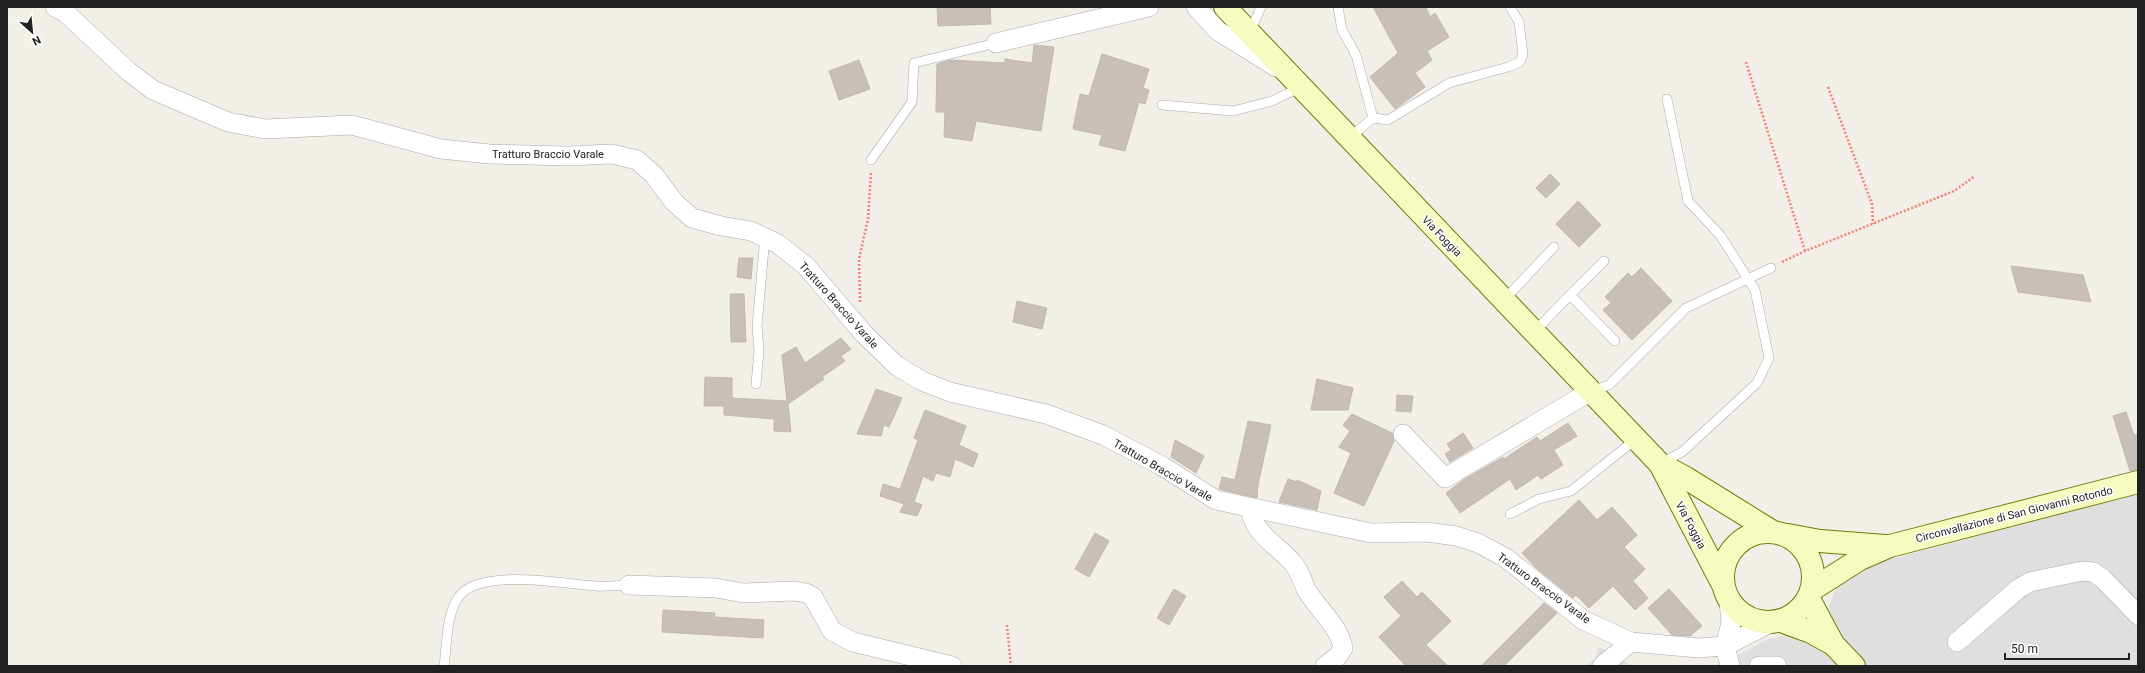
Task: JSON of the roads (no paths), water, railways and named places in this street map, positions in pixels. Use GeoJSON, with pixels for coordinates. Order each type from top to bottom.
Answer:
{"type":"FeatureCollection","features":[{"type":"Feature","properties":{"kind":"main road","name":"Via Foggia"},"geometry":{"type":"LineString","coordinates":[[1225,7],[1660,464],[1726,593],[1737,610],[1746,617],[1758,622],[1775,622],[1811,632],[1833,644],[1854,666]]}},
{"type":"Feature","properties":{"kind":"main road","name":"Via Foggia"},"geometry":{"type":"LineString","coordinates":[[1660,464],[1778,533],[1795,540],[1805,550],[1812,562],[1814,575],[1811,594],[1833,644]]}},
{"type":"Feature","properties":{"kind":"main road","name":"Circonvallazione di San Giovanni Rotondo"},"geometry":{"type":"LineString","coordinates":[[1811,594],[1860,559],[1890,546],[2138,482]]}},
{"type":"Feature","properties":{"kind":"main road"},"geometry":{"type":"LineString","coordinates":[[1726,593],[1723,571],[1727,558],[1735,546],[1746,538],[1760,533],[1778,533]]}},
{"type":"Feature","properties":{"kind":"main road","name":"Circonvallazione di San Giovanni Rotondo"},"geometry":{"type":"LineString","coordinates":[[1778,533],[1828,542],[1890,546]]}},
{"type":"Feature","properties":{"kind":"main road"},"geometry":{"type":"LineString","coordinates":[[1775,622],[1792,616],[1802,609],[1811,594]]}},
{"type":"Feature","properties":{"kind":"street","name":"Tratturo Braccio Varale"},"geometry":{"type":"LineString","coordinates":[[55,7],[66,13],[128,71],[153,90],[228,122],[265,129],[352,125],[441,149],[489,154],[618,156],[637,160],[654,175],[674,202],[692,218],[721,226],[751,231],[778,244],[806,266],[864,334],[897,366],[922,381],[950,392],[1046,414],[1103,435],[1162,466],[1216,500],[1371,533],[1427,532],[1456,536],[1478,543],[1506,558],[1583,620],[1631,642],[1698,648],[1725,646],[1775,622]]}},
{"type":"Feature","properties":{"kind":"street"},"geometry":{"type":"LineString","coordinates":[[996,42],[1084,14],[1149,7]]}},
{"type":"Feature","properties":{"kind":"street"},"geometry":{"type":"LineString","coordinates":[[1196,7],[1218,31],[1295,81]]}},
{"type":"Feature","properties":{"kind":"street"},"geometry":{"type":"LineString","coordinates":[[1403,434],[1445,478],[1591,391]]}},
{"type":"Feature","properties":{"kind":"street"},"geometry":{"type":"LineString","coordinates":[[1250,508],[1252,521],[1259,532],[1293,563],[1315,604],[1341,639],[1343,648],[1338,656],[1325,666]]}},
{"type":"Feature","properties":{"kind":"street"},"geometry":{"type":"LineString","coordinates":[[1957,642],[2018,589],[2030,582],[2082,571],[2094,572],[2102,578],[2138,615]]}},
{"type":"Feature","properties":{"kind":"street"},"geometry":{"type":"LineString","coordinates":[[629,585],[716,588],[743,593],[794,591],[806,593],[813,597],[832,631],[840,636],[853,642],[952,666]]}},
{"type":"Feature","properties":{"kind":"street"},"geometry":{"type":"LineString","coordinates":[[1726,593],[1731,623],[1725,646],[1730,666]]}},
{"type":"Feature","properties":{"kind":"street"},"geometry":{"type":"LineString","coordinates":[[1602,666],[1631,642]]}},
{"type":"Feature","properties":{"kind":"street"},"geometry":{"type":"LineString","coordinates":[[1759,666],[1776,666]]}},
{"type":"Feature","properties":{"kind":"lane"},"geometry":{"type":"LineString","coordinates":[[1250,34],[1261,7]]}},
{"type":"Feature","properties":{"kind":"lane"},"geometry":{"type":"LineString","coordinates":[[1338,7],[1342,30],[1356,55],[1373,118]]}},
{"type":"Feature","properties":{"kind":"lane"},"geometry":{"type":"LineString","coordinates":[[1349,138],[1373,118],[1388,120],[1449,82],[1508,67],[1520,62],[1523,54],[1519,22],[1510,7]]}},
{"type":"Feature","properties":{"kind":"lane"},"geometry":{"type":"LineString","coordinates":[[871,160],[912,102],[914,63],[996,42]]}},
{"type":"Feature","properties":{"kind":"lane"},"geometry":{"type":"LineString","coordinates":[[1162,105],[1233,112],[1272,101],[1295,81]]}},
{"type":"Feature","properties":{"kind":"lane"},"geometry":{"type":"LineString","coordinates":[[1660,464],[1682,452],[1757,383],[1769,358],[1755,290],[1749,278],[1720,234],[1688,201],[1668,99]]}},
{"type":"Feature","properties":{"kind":"lane"},"geometry":{"type":"LineString","coordinates":[[756,384],[759,351],[757,326],[765,237]]}},
{"type":"Feature","properties":{"kind":"lane"},"geometry":{"type":"LineString","coordinates":[[1504,300],[1554,247]]}},
{"type":"Feature","properties":{"kind":"lane"},"geometry":{"type":"LineString","coordinates":[[1534,332],[1604,261]]}},
{"type":"Feature","properties":{"kind":"lane"},"geometry":{"type":"LineString","coordinates":[[1591,391],[1608,385],[1686,308],[1770,268]]}},
{"type":"Feature","properties":{"kind":"lane"},"geometry":{"type":"LineString","coordinates":[[1570,295],[1615,342]]}},
{"type":"Feature","properties":{"kind":"lane"},"geometry":{"type":"LineString","coordinates":[[1510,514],[1539,499],[1571,491],[1636,439]]}},
{"type":"Feature","properties":{"kind":"lane"},"geometry":{"type":"LineString","coordinates":[[444,666],[452,609],[458,597],[466,589],[476,584],[512,580],[598,586],[629,585]]}}]}
